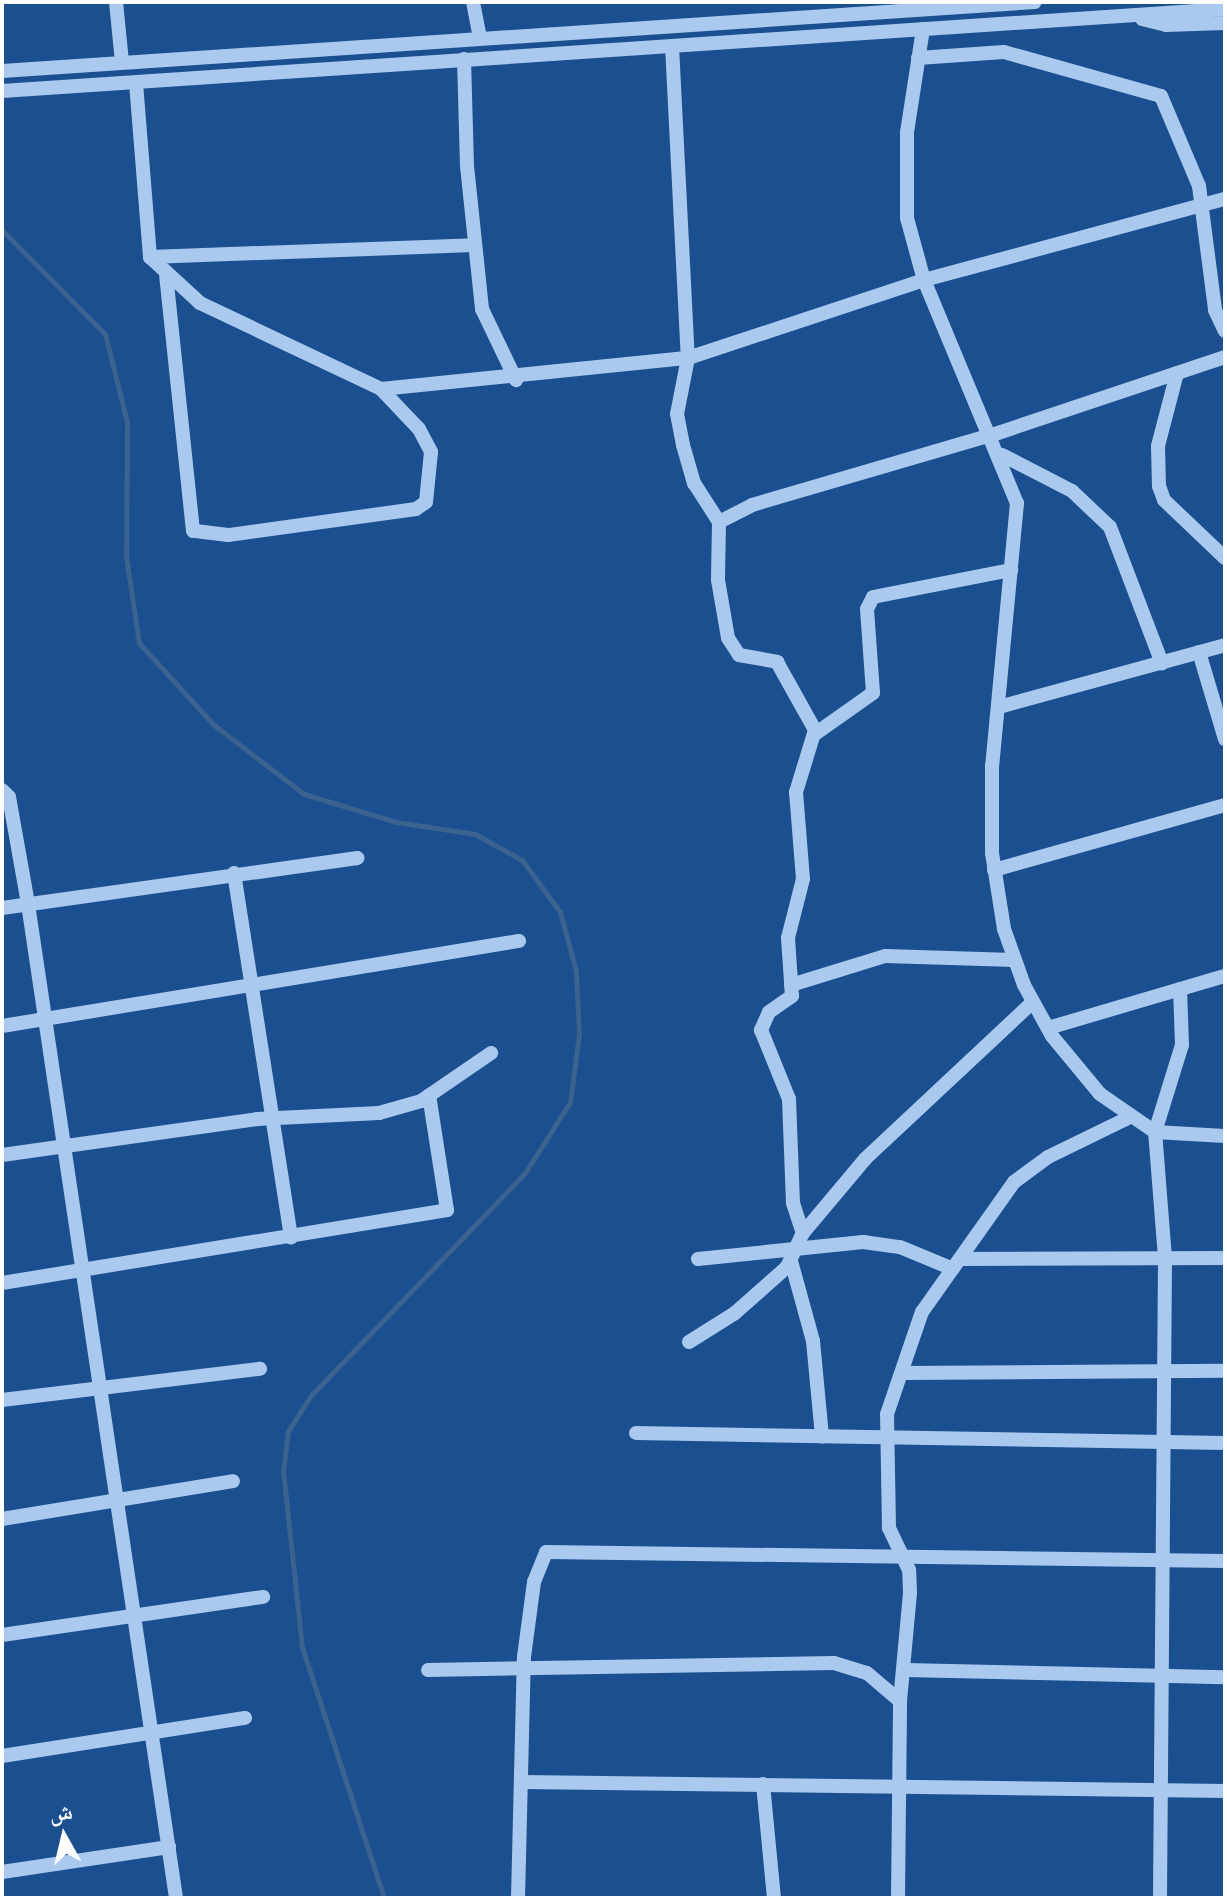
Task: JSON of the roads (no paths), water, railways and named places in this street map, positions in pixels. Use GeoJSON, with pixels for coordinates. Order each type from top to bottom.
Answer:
{"type":"FeatureCollection","features":[{"type":"Feature","properties":{"kind":"street"},"geometry":{"type":"LineString","coordinates":[[116,2],[122,62]]}},
{"type":"Feature","properties":{"kind":"street"},"geometry":{"type":"LineString","coordinates":[[473,2],[480,38]]}},
{"type":"Feature","properties":{"kind":"street"},"geometry":{"type":"LineString","coordinates":[[2,71],[1035,2]]}},
{"type":"Feature","properties":{"kind":"street"},"geometry":{"type":"LineString","coordinates":[[932,9],[918,58],[904,166],[907,218],[924,280],[1002,455],[1017,503],[992,766],[994,870],[1014,960],[1033,1002],[1069,1060],[1128,1118],[1155,1132],[1225,1136]]}},
{"type":"Feature","properties":{"kind":"street"},"geometry":{"type":"LineString","coordinates":[[2,91],[1225,9]]}},
{"type":"Feature","properties":{"kind":"street"},"geometry":{"type":"LineString","coordinates":[[1130,16],[1166,25],[1225,23]]}},
{"type":"Feature","properties":{"kind":"street"},"geometry":{"type":"LineString","coordinates":[[672,46],[688,358],[677,414],[683,445],[694,483],[719,522],[718,580],[728,638],[739,655],[777,662],[815,734]]}},
{"type":"Feature","properties":{"kind":"street"},"geometry":{"type":"LineString","coordinates":[[918,58],[1004,52],[1147,87],[1166,105],[1195,172],[1215,310],[1225,331]]}},
{"type":"Feature","properties":{"kind":"street"},"geometry":{"type":"LineString","coordinates":[[464,59],[474,245],[482,309],[516,380]]}},
{"type":"Feature","properties":{"kind":"street"},"geometry":{"type":"LineString","coordinates":[[136,83],[150,257],[166,276],[200,303],[381,389],[419,429],[431,452],[426,502],[416,509],[200,536],[188,525],[166,276]]}},
{"type":"Feature","properties":{"kind":"street"},"geometry":{"type":"LineString","coordinates":[[381,389],[516,380],[688,358],[924,280],[1225,199]]}},
{"type":"Feature","properties":{"kind":"street"},"geometry":{"type":"LineString","coordinates":[[150,257],[474,245]]}},
{"type":"Feature","properties":{"kind":"street"},"geometry":{"type":"LineString","coordinates":[[719,522],[752,505],[992,435],[1225,357]]}},
{"type":"Feature","properties":{"kind":"street"},"geometry":{"type":"LineString","coordinates":[[1177,373],[1158,446],[1159,486],[1170,506],[1225,558]]}},
{"type":"Feature","properties":{"kind":"street"},"geometry":{"type":"LineString","coordinates":[[1002,455],[1072,491],[1110,527],[1162,663]]}},
{"type":"Feature","properties":{"kind":"street"},"geometry":{"type":"LineString","coordinates":[[803,1233],[793,1203],[789,1099],[761,1030],[769,1012],[791,999],[788,938],[803,879],[796,792],[815,734],[873,693],[867,609],[873,597],[1011,570]]}},
{"type":"Feature","properties":{"kind":"street"},"geometry":{"type":"LineString","coordinates":[[999,707],[1225,645]]}},
{"type":"Feature","properties":{"kind":"street"},"geometry":{"type":"LineString","coordinates":[[1199,652],[1225,739]]}},
{"type":"Feature","properties":{"kind":"street"},"geometry":{"type":"LineString","coordinates":[[2,790],[9,797],[28,904],[176,1898]]}},
{"type":"Feature","properties":{"kind":"street"},"geometry":{"type":"LineString","coordinates":[[994,870],[1225,805]]}},
{"type":"Feature","properties":{"kind":"street"},"geometry":{"type":"LineString","coordinates":[[2,908],[358,858]]}},
{"type":"Feature","properties":{"kind":"street"},"geometry":{"type":"LineString","coordinates":[[234,873],[291,1238]]}},
{"type":"Feature","properties":{"kind":"street"},"geometry":{"type":"LineString","coordinates":[[2,1026],[519,941]]}},
{"type":"Feature","properties":{"kind":"street"},"geometry":{"type":"LineString","coordinates":[[791,985],[885,956],[1014,960]]}},
{"type":"Feature","properties":{"kind":"street"},"geometry":{"type":"LineString","coordinates":[[1048,1028],[1225,976]]}},
{"type":"Feature","properties":{"kind":"street"},"geometry":{"type":"LineString","coordinates":[[1160,1898],[1166,1370],[1165,1258],[1155,1132],[1182,1045],[1180,989]]}},
{"type":"Feature","properties":{"kind":"street"},"geometry":{"type":"LineString","coordinates":[[689,1342],[735,1313],[793,1256],[803,1233],[901,1121],[1033,1002]]}},
{"type":"Feature","properties":{"kind":"street"},"geometry":{"type":"LineString","coordinates":[[2,1155],[272,1118],[379,1113],[429,1095],[491,1053]]}},
{"type":"Feature","properties":{"kind":"street"},"geometry":{"type":"LineString","coordinates":[[2,1283],[291,1238],[449,1208],[429,1095]]}},
{"type":"Feature","properties":{"kind":"street"},"geometry":{"type":"LineString","coordinates":[[898,1898],[900,1701],[910,1593],[903,1557],[889,1528],[887,1414],[922,1312],[1028,1169],[1128,1118]]}},
{"type":"Feature","properties":{"kind":"street"},"geometry":{"type":"LineString","coordinates":[[698,1259],[793,1256],[883,1244],[957,1264],[1225,1258]]}},
{"type":"Feature","properties":{"kind":"street"},"geometry":{"type":"LineString","coordinates":[[793,1256],[813,1341],[822,1437]]}},
{"type":"Feature","properties":{"kind":"street"},"geometry":{"type":"LineString","coordinates":[[2,1400],[100,1385],[260,1369]]}},
{"type":"Feature","properties":{"kind":"street"},"geometry":{"type":"LineString","coordinates":[[903,1373],[1225,1371]]}},
{"type":"Feature","properties":{"kind":"street"},"geometry":{"type":"LineString","coordinates":[[636,1433],[1225,1443]]}},
{"type":"Feature","properties":{"kind":"street"},"geometry":{"type":"LineString","coordinates":[[2,1519],[233,1481]]}},
{"type":"Feature","properties":{"kind":"street"},"geometry":{"type":"LineString","coordinates":[[518,1898],[524,1669],[534,1582],[539,1561],[550,1551],[1225,1561]]}},
{"type":"Feature","properties":{"kind":"street"},"geometry":{"type":"LineString","coordinates":[[2,1635],[263,1597]]}},
{"type":"Feature","properties":{"kind":"street"},"geometry":{"type":"LineString","coordinates":[[428,1670],[834,1663],[867,1673],[900,1701]]}},
{"type":"Feature","properties":{"kind":"street"},"geometry":{"type":"LineString","coordinates":[[905,1670],[1225,1677]]}},
{"type":"Feature","properties":{"kind":"street"},"geometry":{"type":"LineString","coordinates":[[2,1756],[245,1718]]}},
{"type":"Feature","properties":{"kind":"street"},"geometry":{"type":"LineString","coordinates":[[522,1782],[1225,1791]]}},
{"type":"Feature","properties":{"kind":"street"},"geometry":{"type":"LineString","coordinates":[[763,1784],[774,1898]]}},
{"type":"Feature","properties":{"kind":"street"},"geometry":{"type":"LineString","coordinates":[[2,1872],[169,1847]]}},
{"type":"Feature","properties":{"kind":"waterway"},"geometry":{"type":"LineString","coordinates":[[2,230],[105,334],[127,422],[126,556],[139,643],[214,725],[304,794],[396,822],[475,834],[522,860],[560,912],[576,971],[579,1034],[570,1102],[525,1173],[312,1394],[288,1431],[283,1470],[302,1647],[384,1898]]}}]}
